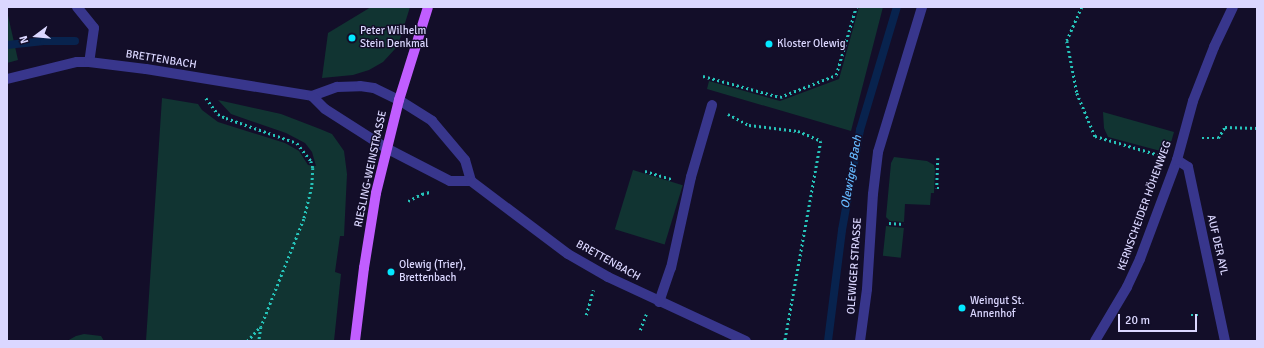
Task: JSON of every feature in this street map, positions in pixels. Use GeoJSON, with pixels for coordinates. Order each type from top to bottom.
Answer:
{"type":"FeatureCollection","features":[{"type":"Feature","properties":{"kind":"main road","name":"RIESLING-WEINSTRASSE"},"geometry":{"type":"LineString","coordinates":[[355,341],[370,228],[386,148],[399,100],[428,7]]}},
{"type":"Feature","properties":{"kind":"street"},"geometry":{"type":"LineString","coordinates":[[77,7],[94,28],[89,62]]}},
{"type":"Feature","properties":{"kind":"street","name":"OLEWIGER STRASSE"},"geometry":{"type":"LineString","coordinates":[[860,341],[867,289],[873,194],[878,152],[922,7]]}},
{"type":"Feature","properties":{"kind":"street","name":"KERNSCHEIDER HÖHENWEG"},"geometry":{"type":"LineString","coordinates":[[1095,341],[1130,280],[1177,160],[1193,102],[1214,47],[1233,7]]}},
{"type":"Feature","properties":{"kind":"street","name":"BRETTENBACH"},"geometry":{"type":"LineString","coordinates":[[7,79],[77,62],[89,62],[146,69],[312,96],[333,88],[360,86],[374,88],[399,100],[432,121],[465,160],[471,181],[568,254],[608,277],[659,302],[746,341]]}},
{"type":"Feature","properties":{"kind":"street"},"geometry":{"type":"LineString","coordinates":[[312,96],[325,109],[386,148],[450,181],[471,181]]}},
{"type":"Feature","properties":{"kind":"street"},"geometry":{"type":"LineString","coordinates":[[659,302],[670,268],[690,184],[712,105]]}},
{"type":"Feature","properties":{"kind":"street","name":"AUF DER AYL"},"geometry":{"type":"LineString","coordinates":[[1177,160],[1188,167],[1225,341]]}},
{"type":"Feature","properties":{"kind":"path"},"geometry":{"type":"LineString","coordinates":[[702,76],[780,97],[836,75],[856,7]]}},
{"type":"Feature","properties":{"kind":"path"},"geometry":{"type":"LineString","coordinates":[[1082,7],[1067,41],[1077,93],[1095,136],[1177,160]]}},
{"type":"Feature","properties":{"kind":"path"},"geometry":{"type":"LineString","coordinates":[[207,80],[206,98],[218,114],[238,123],[297,143],[311,161],[313,168],[312,187],[304,219],[261,327],[259,341]]}},
{"type":"Feature","properties":{"kind":"path"},"geometry":{"type":"LineString","coordinates":[[712,105],[749,125],[798,130],[821,141],[785,341]]}},
{"type":"Feature","properties":{"kind":"path"},"geometry":{"type":"LineString","coordinates":[[1202,138],[1218,138],[1225,127],[1257,128]]}},
{"type":"Feature","properties":{"kind":"path"},"geometry":{"type":"LineString","coordinates":[[938,158],[936,188],[941,188]]}},
{"type":"Feature","properties":{"kind":"path"},"geometry":{"type":"LineString","coordinates":[[645,171],[690,184]]}},
{"type":"Feature","properties":{"kind":"path"},"geometry":{"type":"LineString","coordinates":[[883,222],[904,224]]}},
{"type":"Feature","properties":{"kind":"path"},"geometry":{"type":"LineString","coordinates":[[586,315],[595,284]]}},
{"type":"Feature","properties":{"kind":"path"},"geometry":{"type":"LineString","coordinates":[[640,330],[647,312]]}},
{"type":"Feature","properties":{"kind":"path"},"geometry":{"type":"LineString","coordinates":[[1191,315],[1202,315]]}},
{"type":"Feature","properties":{"kind":"path"},"geometry":{"type":"LineString","coordinates":[[247,341],[261,327]]}},
{"type":"Feature","properties":{"kind":"green space"},"geometry":{"type":"Polygon","coordinates":[[[371,7],[410,7],[399,42],[395,49],[383,62],[369,70],[353,75],[322,78],[328,33],[371,7]]]}},
{"type":"Feature","properties":{"kind":"green space"},"geometry":{"type":"Polygon","coordinates":[[[859,7],[883,7],[851,131],[707,89],[709,81],[780,101],[839,79],[859,7]]]}},
{"type":"Feature","properties":{"kind":"green space"},"geometry":{"type":"Polygon","coordinates":[[[7,11],[18,60],[7,63],[7,11]]]}},
{"type":"Feature","properties":{"kind":"green space"},"geometry":{"type":"Polygon","coordinates":[[[162,98],[198,104],[202,110],[218,122],[285,143],[299,151],[308,165],[316,166],[312,152],[305,143],[286,133],[231,114],[218,100],[281,114],[332,134],[337,141],[344,151],[347,174],[344,236],[340,236],[335,272],[341,274],[334,341],[146,341],[162,98]]]}},
{"type":"Feature","properties":{"kind":"green space"},"geometry":{"type":"Polygon","coordinates":[[[1103,112],[1174,132],[1168,153],[1108,137],[1104,128],[1103,112]]]}},
{"type":"Feature","properties":{"kind":"green space"},"geometry":{"type":"Polygon","coordinates":[[[894,157],[927,161],[934,165],[935,170],[934,193],[931,193],[930,205],[905,204],[904,222],[890,221],[886,217],[891,163],[894,157]]]}},
{"type":"Feature","properties":{"kind":"green space"},"geometry":{"type":"Polygon","coordinates":[[[633,170],[683,185],[665,244],[615,229],[633,170]]]}},
{"type":"Feature","properties":{"kind":"green space"},"geometry":{"type":"Polygon","coordinates":[[[886,226],[904,228],[901,258],[883,256],[886,226]]]}},
{"type":"Feature","properties":{"kind":"green space"},"geometry":{"type":"Polygon","coordinates":[[[84,334],[101,336],[104,341],[67,341],[84,334]]]}},
{"type":"Feature","properties":{"kind":"waterway","name":"Olewiger Bach"},"geometry":{"type":"LineString","coordinates":[[828,341],[842,230],[860,130],[897,7]]}},
{"type":"Feature","properties":{"kind":"waterway","name":"BRETTENBACH"},"geometry":{"type":"LineString","coordinates":[[7,45],[44,41],[75,41]]}},
{"type":"Feature","properties":{"kind":"place","name":"Peter Wilhelm Stein Denkmal"},"geometry":{"type":"Point","coordinates":[352,38]}},
{"type":"Feature","properties":{"kind":"place","name":"Kloster Olewig"},"geometry":{"type":"Point","coordinates":[769,44]}},
{"type":"Feature","properties":{"kind":"place","name":"Olewig (Trier), Brettenbach"},"geometry":{"type":"Point","coordinates":[391,272]}},
{"type":"Feature","properties":{"kind":"place","name":"Weingut St. Annenhof"},"geometry":{"type":"Point","coordinates":[962,308]}}]}
